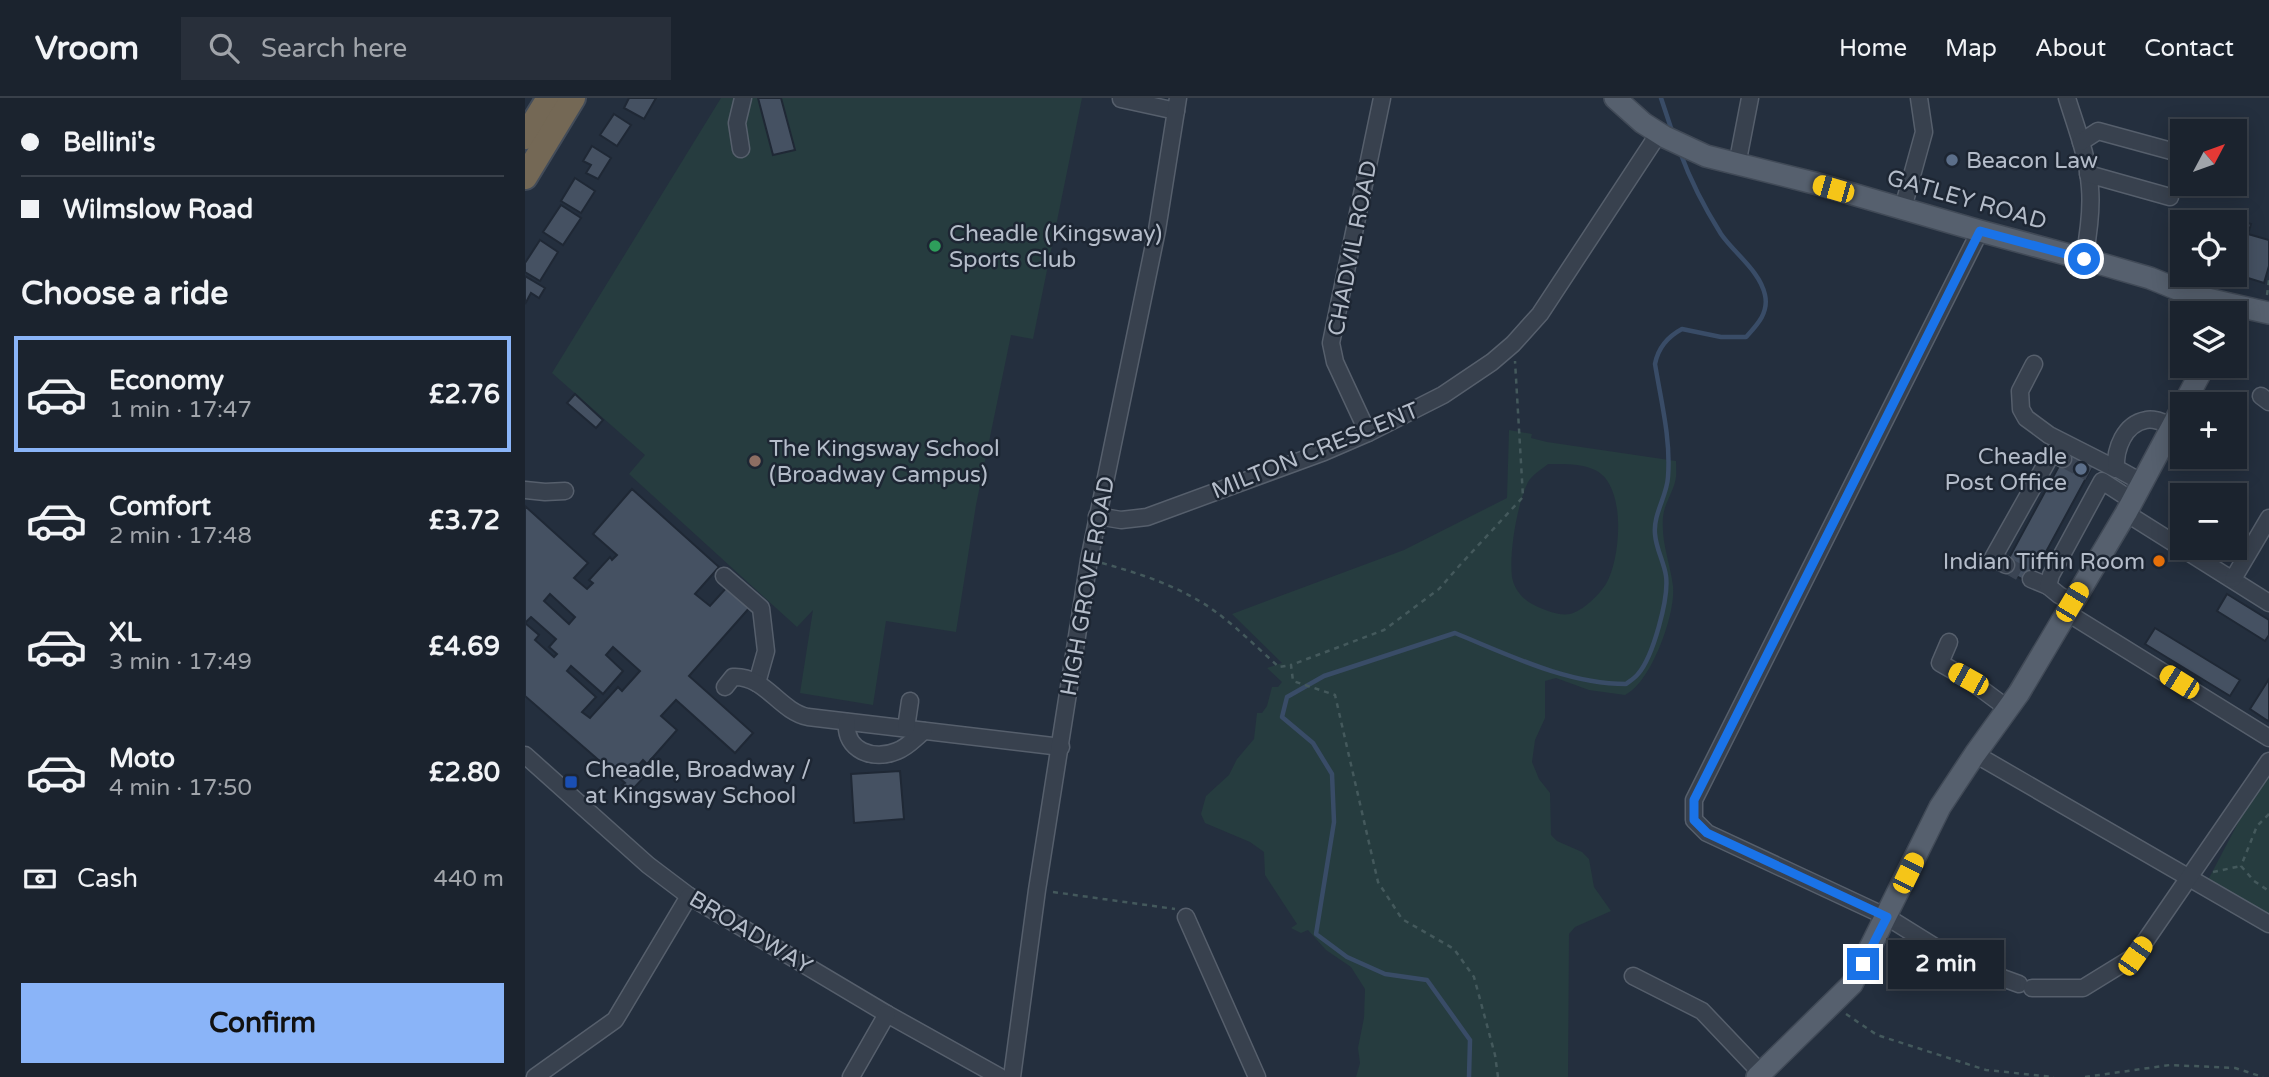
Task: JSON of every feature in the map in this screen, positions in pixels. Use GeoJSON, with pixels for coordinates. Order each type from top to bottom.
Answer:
{"type":"FeatureCollection","features":[{"type":"Feature","properties":{"kind":"highway"},"geometry":{"type":"LineString","coordinates":[[525,137],[549,98]]}},
{"type":"Feature","properties":{"kind":"highway"},"geometry":{"type":"LineString","coordinates":[[525,177],[573,98]]}},
{"type":"Feature","properties":{"kind":"main road","name":"GATLEY ROAD"},"geometry":{"type":"LineString","coordinates":[[1615,98],[1643,123],[1706,156],[2150,278],[2208,301]]}},
{"type":"Feature","properties":{"kind":"main road","name":"GATLEY ROAD"},"geometry":{"type":"LineString","coordinates":[[2247,311],[2269,313]]}},
{"type":"Feature","properties":{"kind":"main road"},"geometry":{"type":"LineString","coordinates":[[1759,1075],[1852,984],[1940,807],[2019,693],[2134,499],[2170,432]]}},
{"type":"Feature","properties":{"kind":"street"},"geometry":{"type":"LineString","coordinates":[[741,149],[737,122],[743,98]]}},
{"type":"Feature","properties":{"kind":"street","name":"CHADVIL ROAD"},"geometry":{"type":"LineString","coordinates":[[1368,433],[1333,356],[1332,334],[1382,98]]}},
{"type":"Feature","properties":{"kind":"street"},"geometry":{"type":"LineString","coordinates":[[1737,164],[1750,98]]}},
{"type":"Feature","properties":{"kind":"street"},"geometry":{"type":"LineString","coordinates":[[1903,208],[1924,132],[1919,98]]}},
{"type":"Feature","properties":{"kind":"street"},"geometry":{"type":"LineString","coordinates":[[2067,98],[2081,142],[2091,189],[2084,259]]}},
{"type":"Feature","properties":{"kind":"street"},"geometry":{"type":"LineString","coordinates":[[1121,99],[1177,104]]}},
{"type":"Feature","properties":{"kind":"street","name":"HIGH GROVE ROAD"},"geometry":{"type":"LineString","coordinates":[[1012,1077],[1037,890],[1089,560],[1157,230],[1177,104]]}},
{"type":"Feature","properties":{"kind":"street"},"geometry":{"type":"LineString","coordinates":[[2081,142],[2098,131],[2170,151]]}},
{"type":"Feature","properties":{"kind":"street","name":"MILTON CRESCENT"},"geometry":{"type":"LineString","coordinates":[[1097,516],[1121,520],[1147,517],[1324,452],[1443,396],[1492,362],[1513,344],[1540,313],[1662,135]]}},
{"type":"Feature","properties":{"kind":"street"},"geometry":{"type":"LineString","coordinates":[[2088,174],[2170,197]]}},
{"type":"Feature","properties":{"kind":"street"},"geometry":{"type":"LineString","coordinates":[[1980,231],[1694,800],[1694,820],[1707,833],[1887,917],[1961,963],[2026,986],[2083,988],[2135,956],[2269,761]]}},
{"type":"Feature","properties":{"kind":"street"},"geometry":{"type":"LineString","coordinates":[[2034,364],[2020,391],[2021,409],[2027,418],[2049,435],[2116,469]]}},
{"type":"Feature","properties":{"kind":"street"},"geometry":{"type":"LineString","coordinates":[[2134,499],[2116,469],[2115,455],[2123,437],[2134,424],[2170,416]]}},
{"type":"Feature","properties":{"kind":"street"},"geometry":{"type":"LineString","coordinates":[[2006,565],[1993,558],[2052,453],[2063,459]]}},
{"type":"Feature","properties":{"kind":"street"},"geometry":{"type":"LineString","coordinates":[[2048,586],[2095,477],[2134,499],[2232,579],[2269,603]]}},
{"type":"Feature","properties":{"kind":"street"},"geometry":{"type":"LineString","coordinates":[[525,490],[565,491]]}},
{"type":"Feature","properties":{"kind":"street"},"geometry":{"type":"LineString","coordinates":[[2232,579],[2269,518]]}},
{"type":"Feature","properties":{"kind":"street"},"geometry":{"type":"LineString","coordinates":[[724,576],[761,608],[766,651],[757,683]]}},
{"type":"Feature","properties":{"kind":"street"},"geometry":{"type":"LineString","coordinates":[[2031,579],[2048,586],[2069,607],[2269,738]]}},
{"type":"Feature","properties":{"kind":"street"},"geometry":{"type":"LineString","coordinates":[[1949,642],[1940,663],[1968,679],[2007,708]]}},
{"type":"Feature","properties":{"kind":"street"},"geometry":{"type":"LineString","coordinates":[[725,687],[733,677],[742,676],[765,687],[789,710],[799,715],[1061,747]]}},
{"type":"Feature","properties":{"kind":"street"},"geometry":{"type":"LineString","coordinates":[[906,728],[910,701]]}},
{"type":"Feature","properties":{"kind":"street"},"geometry":{"type":"LineString","coordinates":[[847,722],[848,739],[866,754],[874,755],[896,752],[924,731]]}},
{"type":"Feature","properties":{"kind":"street"},"geometry":{"type":"LineString","coordinates":[[1975,754],[2269,924]]}},
{"type":"Feature","properties":{"kind":"street","name":"BROADWAY"},"geometry":{"type":"LineString","coordinates":[[525,755],[640,858],[689,896],[887,1014],[1000,1077]]}},
{"type":"Feature","properties":{"kind":"street"},"geometry":{"type":"LineString","coordinates":[[535,1077],[615,1020],[689,896]]}},
{"type":"Feature","properties":{"kind":"street"},"geometry":{"type":"LineString","coordinates":[[1186,916],[1257,1077]]}},
{"type":"Feature","properties":{"kind":"street"},"geometry":{"type":"LineString","coordinates":[[1633,976],[1702,1012],[1759,1075]]}},
{"type":"Feature","properties":{"kind":"street"},"geometry":{"type":"LineString","coordinates":[[851,1077],[887,1014]]}},
{"type":"Feature","properties":{"kind":"path"},"geometry":{"type":"LineString","coordinates":[[1089,560],[1132,571],[1197,599],[1279,667],[1384,631],[1439,589],[1523,497],[1513,344]]}},
{"type":"Feature","properties":{"kind":"path"},"geometry":{"type":"LineString","coordinates":[[1291,665],[1293,681],[1335,695],[1378,883],[1402,919],[1454,949],[1474,977],[1495,1055],[1498,1077]]}},
{"type":"Feature","properties":{"kind":"path"},"geometry":{"type":"LineString","coordinates":[[2241,866],[2257,826],[2269,814]]}},
{"type":"Feature","properties":{"kind":"path"},"geometry":{"type":"LineString","coordinates":[[2189,877],[2241,866]]}},
{"type":"Feature","properties":{"kind":"path"},"geometry":{"type":"LineString","coordinates":[[2241,866],[2254,881],[2269,891]]}},
{"type":"Feature","properties":{"kind":"path"},"geometry":{"type":"LineString","coordinates":[[1037,890],[1178,909],[1186,916]]}},
{"type":"Feature","properties":{"kind":"path"},"geometry":{"type":"LineString","coordinates":[[1832,1004],[1877,1035],[1986,1070],[2054,1077]]}},
{"type":"Feature","properties":{"kind":"path"},"geometry":{"type":"LineString","coordinates":[[2085,1077],[2169,1065],[2235,1068],[2263,1077]]}},
{"type":"Feature","properties":{"kind":"green space"},"geometry":{"type":"Polygon","coordinates":[[[721,98],[1082,98],[1033,339],[1011,335],[976,505],[956,632],[886,621],[873,705],[800,693],[813,610],[797,627],[629,474],[645,455],[552,373],[721,98]]]}},
{"type":"Feature","properties":{"kind":"green space"},"geometry":{"type":"Polygon","coordinates":[[[1509,430],[1532,434],[1531,438],[1547,442],[1676,461],[1676,479],[1663,517],[1664,544],[1673,598],[1666,630],[1644,677],[1625,695],[1589,690],[1556,678],[1545,681],[1545,718],[1535,740],[1532,762],[1539,779],[1550,793],[1551,835],[1557,841],[1582,852],[1589,859],[1594,887],[1611,911],[1575,927],[1569,934],[1568,1077],[1356,1077],[1360,1063],[1358,1048],[1364,1018],[1365,989],[1351,967],[1326,950],[1308,930],[1301,933],[1291,928],[1297,924],[1265,875],[1264,852],[1250,842],[1205,823],[1201,814],[1206,796],[1229,775],[1237,759],[1254,739],[1257,713],[1262,713],[1267,706],[1272,687],[1278,687],[1282,682],[1267,668],[1282,663],[1232,614],[1404,550],[1507,498],[1509,430]],[[1548,464],[1528,482],[1524,492],[1513,542],[1512,577],[1517,590],[1530,603],[1551,612],[1570,614],[1595,598],[1606,584],[1618,540],[1616,506],[1612,490],[1605,478],[1595,470],[1578,465],[1548,464]]]}},
{"type":"Feature","properties":{"kind":"green space"},"geometry":{"type":"Polygon","coordinates":[[[2269,764],[2269,917],[2208,880],[2269,764]]]}},
{"type":"Feature","properties":{"kind":"building"},"geometry":{"type":"Polygon","coordinates":[[[629,98],[656,98],[644,119],[624,108],[629,98]]]}},
{"type":"Feature","properties":{"kind":"building"},"geometry":{"type":"Polygon","coordinates":[[[758,98],[781,98],[795,150],[773,155],[758,98]]]}},
{"type":"Feature","properties":{"kind":"building"},"geometry":{"type":"Polygon","coordinates":[[[614,114],[631,125],[617,146],[600,135],[614,114]]]}},
{"type":"Feature","properties":{"kind":"building"},"geometry":{"type":"Polygon","coordinates":[[[592,146],[611,158],[598,179],[586,173],[591,165],[583,161],[592,146]]]}},
{"type":"Feature","properties":{"kind":"building"},"geometry":{"type":"Polygon","coordinates":[[[575,178],[595,191],[581,213],[561,201],[575,178]]]}},
{"type":"Feature","properties":{"kind":"building"},"geometry":{"type":"Polygon","coordinates":[[[561,205],[581,218],[563,245],[543,232],[561,205]]]}},
{"type":"Feature","properties":{"kind":"building"},"geometry":{"type":"Polygon","coordinates":[[[2247,223],[2251,224],[2248,234],[2269,240],[2269,266],[2264,283],[2247,278],[2247,223]]]}},
{"type":"Feature","properties":{"kind":"building"},"geometry":{"type":"Polygon","coordinates":[[[540,240],[558,252],[540,281],[525,272],[525,263],[540,240]]]}},
{"type":"Feature","properties":{"kind":"building"},"geometry":{"type":"Polygon","coordinates":[[[525,276],[545,288],[539,298],[531,293],[525,304],[525,276]]]}},
{"type":"Feature","properties":{"kind":"building"},"geometry":{"type":"Polygon","coordinates":[[[575,394],[603,420],[596,428],[567,403],[575,394]]]}},
{"type":"Feature","properties":{"kind":"building"},"geometry":{"type":"Polygon","coordinates":[[[2065,455],[2091,469],[2029,583],[2003,569],[2065,455]]]}},
{"type":"Feature","properties":{"kind":"building"},"geometry":{"type":"Polygon","coordinates":[[[632,489],[719,567],[695,594],[710,606],[728,586],[751,606],[689,676],[753,733],[735,753],[676,700],[661,716],[677,730],[647,764],[643,760],[638,766],[647,774],[630,792],[622,785],[625,783],[525,696],[525,623],[525,506],[588,563],[574,578],[587,589],[593,583],[589,580],[610,557],[612,560],[617,555],[593,534],[632,489]],[[550,594],[544,601],[569,624],[575,617],[550,594]],[[531,617],[525,623],[539,635],[535,640],[554,657],[557,654],[549,647],[556,639],[531,617]],[[613,647],[606,655],[623,671],[603,694],[571,666],[567,671],[596,697],[582,712],[590,718],[618,687],[622,691],[640,671],[613,647]]]}},
{"type":"Feature","properties":{"kind":"building"},"geometry":{"type":"Polygon","coordinates":[[[2227,594],[2269,620],[2269,635],[2265,641],[2217,611],[2227,594]]]}},
{"type":"Feature","properties":{"kind":"building"},"geometry":{"type":"Polygon","coordinates":[[[2155,628],[2240,680],[2230,696],[2145,644],[2155,628]]]}},
{"type":"Feature","properties":{"kind":"building"},"geometry":{"type":"Polygon","coordinates":[[[2269,679],[2269,719],[2268,721],[2250,709],[2269,679]]]}},
{"type":"Feature","properties":{"kind":"building"},"geometry":{"type":"Polygon","coordinates":[[[900,771],[904,819],[854,823],[851,774],[900,771]]]}},
{"type":"Feature","properties":{"kind":"waterway"},"geometry":{"type":"LineString","coordinates":[[1661,98],[1673,134]]}},
{"type":"Feature","properties":{"kind":"waterway"},"geometry":{"type":"LineString","coordinates":[[1469,1077],[1470,1040],[1427,980],[1385,974],[1347,957],[1316,934],[1334,822],[1332,774],[1313,743],[1282,717],[1287,697],[1324,676],[1455,633],[1539,667],[1604,683],[1626,684],[1644,666],[1662,612],[1666,586],[1665,571],[1655,534],[1656,519],[1667,484],[1669,463],[1656,358],[1664,344],[1682,329],[1721,337],[1746,337],[1761,318],[1766,301],[1758,278],[1726,241],[1709,214],[1680,152]]}},
{"type":"Feature","properties":{"kind":"tunnel"},"geometry":{"type":"LineString","coordinates":[[2063,459],[2089,473]]}},
{"type":"Feature","properties":{"kind":"tunnel"},"geometry":{"type":"LineString","coordinates":[[2006,565],[2031,579]]}},
{"type":"Feature","properties":{"kind":"place","name":"Beacon Law"},"geometry":{"type":"Point","coordinates":[1952,160]}},
{"type":"Feature","properties":{"kind":"place","name":"Cheadle (Kingsway) Sports Club"},"geometry":{"type":"Point","coordinates":[935,246]}},
{"type":"Feature","properties":{"kind":"place","name":"The Kingsway School (Broadway Campus)"},"geometry":{"type":"Point","coordinates":[755,461]}},
{"type":"Feature","properties":{"kind":"place","name":"Cheadle Post Office"},"geometry":{"type":"Point","coordinates":[2081,469]}},
{"type":"Feature","properties":{"kind":"place","name":"Indian Tiffin Room"},"geometry":{"type":"Point","coordinates":[2159,561]}},
{"type":"Feature","properties":{"kind":"place","name":"Cheadle, Broadway / at Kingsway School"},"geometry":{"type":"Point","coordinates":[571,782]}},
{"type":"Feature","properties":{"kind":"route"},"geometry":{"type":"LineString","coordinates":[[1863,964],[1887,917],[1707,833],[1694,820],[1694,800],[1980,231],[2084,259]]}}]}
